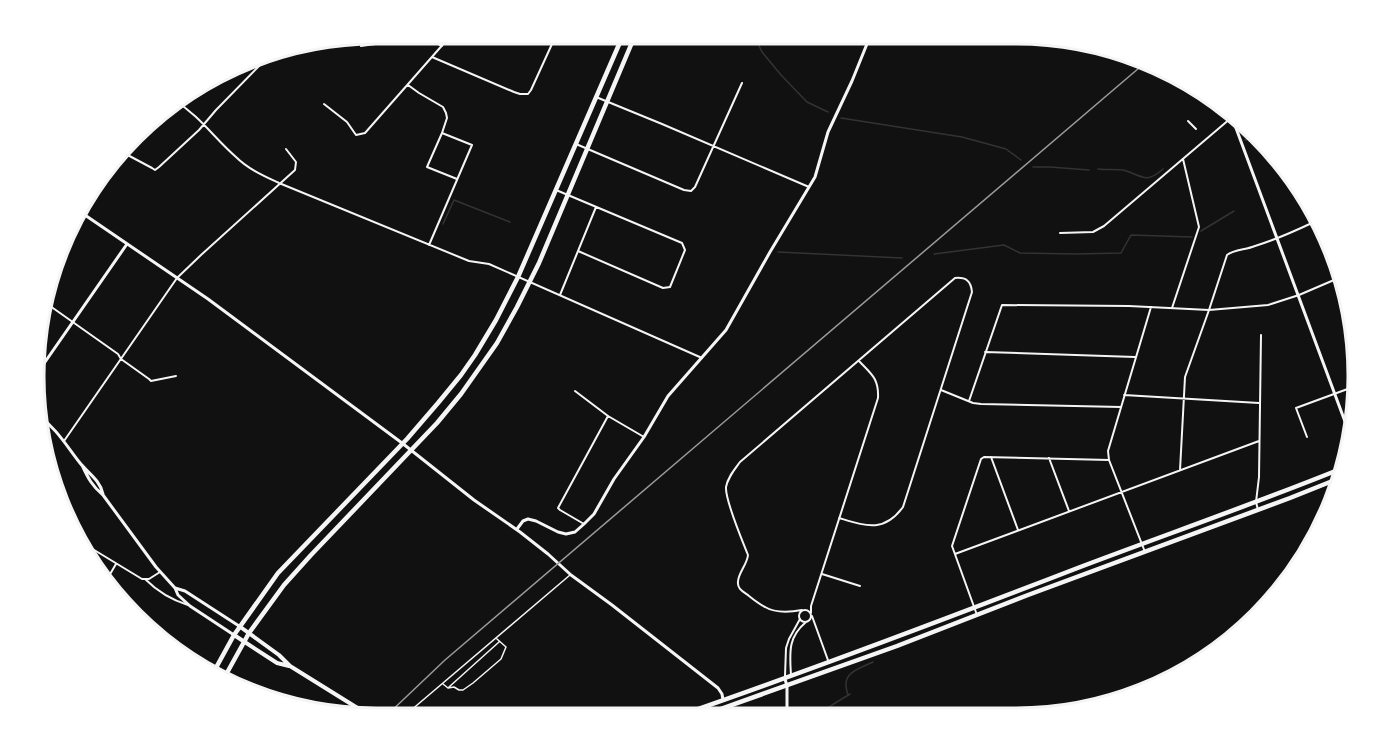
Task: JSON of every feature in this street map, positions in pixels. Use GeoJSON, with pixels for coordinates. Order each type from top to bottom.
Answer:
{"type":"FeatureCollection","features":[{"type":"Feature","properties":{"kind":"main road"},"geometry":{"type":"LineString","coordinates":[[217,667],[239,626],[278,573],[402,443],[445,395],[475,355],[518,277],[619,44]]}},
{"type":"Feature","properties":{"kind":"main road"},"geometry":{"type":"LineString","coordinates":[[227,672],[249,633],[300,567],[448,411],[483,364],[507,326],[530,282],[631,44]]}},
{"type":"Feature","properties":{"kind":"main road"},"geometry":{"type":"LineString","coordinates":[[701,708],[829,663],[1333,472]]}},
{"type":"Feature","properties":{"kind":"main road"},"geometry":{"type":"LineString","coordinates":[[724,708],[1330,482]]}},
{"type":"Feature","properties":{"kind":"main road"},"geometry":{"type":"LineString","coordinates":[[239,626],[279,655],[290,666],[356,707]]}},
{"type":"Feature","properties":{"kind":"main road"},"geometry":{"type":"LineString","coordinates":[[234,635],[277,663],[290,666]]}},
{"type":"Feature","properties":{"kind":"street"},"geometry":{"type":"LineString","coordinates":[[361,46],[375,44]]}},
{"type":"Feature","properties":{"kind":"street"},"geometry":{"type":"LineString","coordinates":[[324,104],[347,122],[356,135],[365,133],[442,46],[438,44]]}},
{"type":"Feature","properties":{"kind":"street"},"geometry":{"type":"LineString","coordinates":[[432,57],[514,92],[528,94],[551,44]]}},
{"type":"Feature","properties":{"kind":"street"},"geometry":{"type":"LineString","coordinates":[[516,529],[528,519],[566,534],[575,532],[594,514],[668,396],[726,330],[818,171],[828,132],[867,44]]}},
{"type":"Feature","properties":{"kind":"street"},"geometry":{"type":"LineString","coordinates":[[128,155],[155,170],[199,130],[260,64]]}},
{"type":"Feature","properties":{"kind":"street"},"geometry":{"type":"LineString","coordinates":[[576,144],[689,192],[692,191],[742,82]]}},
{"type":"Feature","properties":{"kind":"street"},"geometry":{"type":"LineString","coordinates":[[408,84],[442,107],[447,113],[442,133],[427,167],[457,179]]}},
{"type":"Feature","properties":{"kind":"street"},"geometry":{"type":"LineString","coordinates":[[596,97],[809,187]]}},
{"type":"Feature","properties":{"kind":"street"},"geometry":{"type":"LineString","coordinates":[[183,105],[204,123],[236,158],[279,183],[469,261],[489,264],[702,358]]}},
{"type":"Feature","properties":{"kind":"street"},"geometry":{"type":"LineString","coordinates":[[1188,121],[1196,129]]}},
{"type":"Feature","properties":{"kind":"street"},"geometry":{"type":"LineString","coordinates":[[1060,233],[1093,232],[1104,226],[1229,122]]}},
{"type":"Feature","properties":{"kind":"street"},"geometry":{"type":"LineString","coordinates":[[1240,132],[1345,421]]}},
{"type":"Feature","properties":{"kind":"street"},"geometry":{"type":"LineString","coordinates":[[429,245],[472,145],[442,133]]}},
{"type":"Feature","properties":{"kind":"street"},"geometry":{"type":"LineString","coordinates":[[64,441],[177,278],[293,172],[296,162],[286,149]]}},
{"type":"Feature","properties":{"kind":"street"},"geometry":{"type":"LineString","coordinates":[[1172,308],[1198,227],[1183,159]]}},
{"type":"Feature","properties":{"kind":"street"},"geometry":{"type":"LineString","coordinates":[[556,190],[682,243],[685,250],[670,287],[663,288],[578,251]]}},
{"type":"Feature","properties":{"kind":"street"},"geometry":{"type":"LineString","coordinates":[[560,295],[596,207]]}},
{"type":"Feature","properties":{"kind":"street"},"geometry":{"type":"LineString","coordinates":[[85,215],[208,299],[402,443],[474,500],[516,529],[571,575],[718,688],[724,700]]}},
{"type":"Feature","properties":{"kind":"street"},"geometry":{"type":"LineString","coordinates":[[1180,470],[1185,378],[1225,258],[1229,252],[1251,248],[1277,239],[1310,224]]}},
{"type":"Feature","properties":{"kind":"street"},"geometry":{"type":"LineString","coordinates":[[44,364],[128,244]]}},
{"type":"Feature","properties":{"kind":"street"},"geometry":{"type":"LineString","coordinates":[[811,606],[793,612],[772,610],[765,608],[740,589],[738,580],[748,555],[727,498],[727,484],[731,474],[740,462],[955,278],[968,280],[972,286],[972,292],[903,507],[895,518],[875,526],[864,526],[839,518]]}},
{"type":"Feature","properties":{"kind":"street"},"geometry":{"type":"LineString","coordinates":[[969,401],[1002,305],[1209,310],[1268,305],[1333,280]]}},
{"type":"Feature","properties":{"kind":"street"},"geometry":{"type":"LineString","coordinates":[[51,307],[118,354],[121,359],[151,381],[176,376]]}},
{"type":"Feature","properties":{"kind":"street"},"geometry":{"type":"LineString","coordinates":[[1145,552],[1109,460],[1108,451],[1151,307]]}},
{"type":"Feature","properties":{"kind":"street"},"geometry":{"type":"LineString","coordinates":[[1258,510],[1256,502],[1259,477],[1261,335]]}},
{"type":"Feature","properties":{"kind":"street"},"geometry":{"type":"LineString","coordinates":[[985,352],[1135,357]]}},
{"type":"Feature","properties":{"kind":"street"},"geometry":{"type":"LineString","coordinates":[[829,663],[811,615],[811,606],[878,398],[879,387],[876,380],[859,361]]}},
{"type":"Feature","properties":{"kind":"street"},"geometry":{"type":"LineString","coordinates":[[1307,437],[1296,408],[1347,389]]}},
{"type":"Feature","properties":{"kind":"street"},"geometry":{"type":"LineString","coordinates":[[941,390],[981,404],[1121,406]]}},
{"type":"Feature","properties":{"kind":"street"},"geometry":{"type":"LineString","coordinates":[[575,391],[608,416],[644,436]]}},
{"type":"Feature","properties":{"kind":"street"},"geometry":{"type":"LineString","coordinates":[[1124,396],[1260,404]]}},
{"type":"Feature","properties":{"kind":"street"},"geometry":{"type":"LineString","coordinates":[[584,524],[558,508],[608,416]]}},
{"type":"Feature","properties":{"kind":"street"},"geometry":{"type":"LineString","coordinates":[[47,422],[55,429],[82,465],[89,481],[103,495],[160,572],[189,606]]}},
{"type":"Feature","properties":{"kind":"street"},"geometry":{"type":"LineString","coordinates":[[955,554],[1259,441]]}},
{"type":"Feature","properties":{"kind":"street"},"geometry":{"type":"LineString","coordinates":[[977,615],[952,546],[981,459],[984,457],[1049,457],[1109,460]]}},
{"type":"Feature","properties":{"kind":"street"},"geometry":{"type":"LineString","coordinates":[[991,457],[1018,530]]}},
{"type":"Feature","properties":{"kind":"street"},"geometry":{"type":"LineString","coordinates":[[1049,457],[1069,511]]}},
{"type":"Feature","properties":{"kind":"street"},"geometry":{"type":"LineString","coordinates":[[92,549],[138,577],[149,579],[160,572]]}},
{"type":"Feature","properties":{"kind":"street"},"geometry":{"type":"LineString","coordinates":[[110,575],[116,564]]}},
{"type":"Feature","properties":{"kind":"street"},"geometry":{"type":"LineString","coordinates":[[822,574],[860,586]]}},
{"type":"Feature","properties":{"kind":"street"},"geometry":{"type":"LineString","coordinates":[[145,579],[152,586],[189,606],[234,635]]}},
{"type":"Feature","properties":{"kind":"street"},"geometry":{"type":"LineString","coordinates":[[175,588],[185,591],[239,626]]}},
{"type":"Feature","properties":{"kind":"street"},"geometry":{"type":"LineString","coordinates":[[804,610],[811,615]]}},
{"type":"Feature","properties":{"kind":"street"},"geometry":{"type":"LineString","coordinates":[[788,677],[786,648],[804,610]]}},
{"type":"Feature","properties":{"kind":"street"},"geometry":{"type":"LineString","coordinates":[[793,612],[807,622],[815,624]]}},
{"type":"Feature","properties":{"kind":"street"},"geometry":{"type":"LineString","coordinates":[[787,708],[792,641],[797,631],[811,615]]}},
{"type":"Feature","properties":{"kind":"lane"},"geometry":{"type":"LineString","coordinates":[[414,708],[571,575]]}},
{"type":"Feature","properties":{"kind":"lane"},"geometry":{"type":"LineString","coordinates":[[442,684],[448,688],[463,690],[469,687],[504,654],[506,647],[496,637]]}},
{"type":"Feature","properties":{"kind":"lane"},"geometry":{"type":"LineString","coordinates":[[448,688],[500,642]]}},
{"type":"Feature","properties":{"kind":"waterway"},"geometry":{"type":"LineString","coordinates":[[758,44],[781,75],[807,102],[828,112]]}},
{"type":"Feature","properties":{"kind":"waterway"},"geometry":{"type":"LineString","coordinates":[[841,118],[962,137],[1006,149],[1021,160]]}},
{"type":"Feature","properties":{"kind":"waterway"},"geometry":{"type":"LineString","coordinates":[[1033,167],[1089,170]]}},
{"type":"Feature","properties":{"kind":"waterway"},"geometry":{"type":"LineString","coordinates":[[1098,169],[1123,170],[1147,178],[1163,169]]}},
{"type":"Feature","properties":{"kind":"waterway"},"geometry":{"type":"LineString","coordinates":[[443,224],[454,200],[510,222]]}},
{"type":"Feature","properties":{"kind":"waterway"},"geometry":{"type":"LineString","coordinates":[[1201,231],[1234,211]]}},
{"type":"Feature","properties":{"kind":"waterway"},"geometry":{"type":"LineString","coordinates":[[934,254],[1004,245],[1020,253],[1121,253],[1131,235],[1192,237]]}},
{"type":"Feature","properties":{"kind":"waterway"},"geometry":{"type":"LineString","coordinates":[[778,252],[902,258]]}},
{"type":"Feature","properties":{"kind":"waterway"},"geometry":{"type":"LineString","coordinates":[[848,695],[846,682],[851,673],[873,662]]}},
{"type":"Feature","properties":{"kind":"waterway"},"geometry":{"type":"LineString","coordinates":[[828,708],[850,694]]}},
{"type":"Feature","properties":{"kind":"railway"},"geometry":{"type":"LineString","coordinates":[[394,708],[445,660],[1139,68]]}}]}
